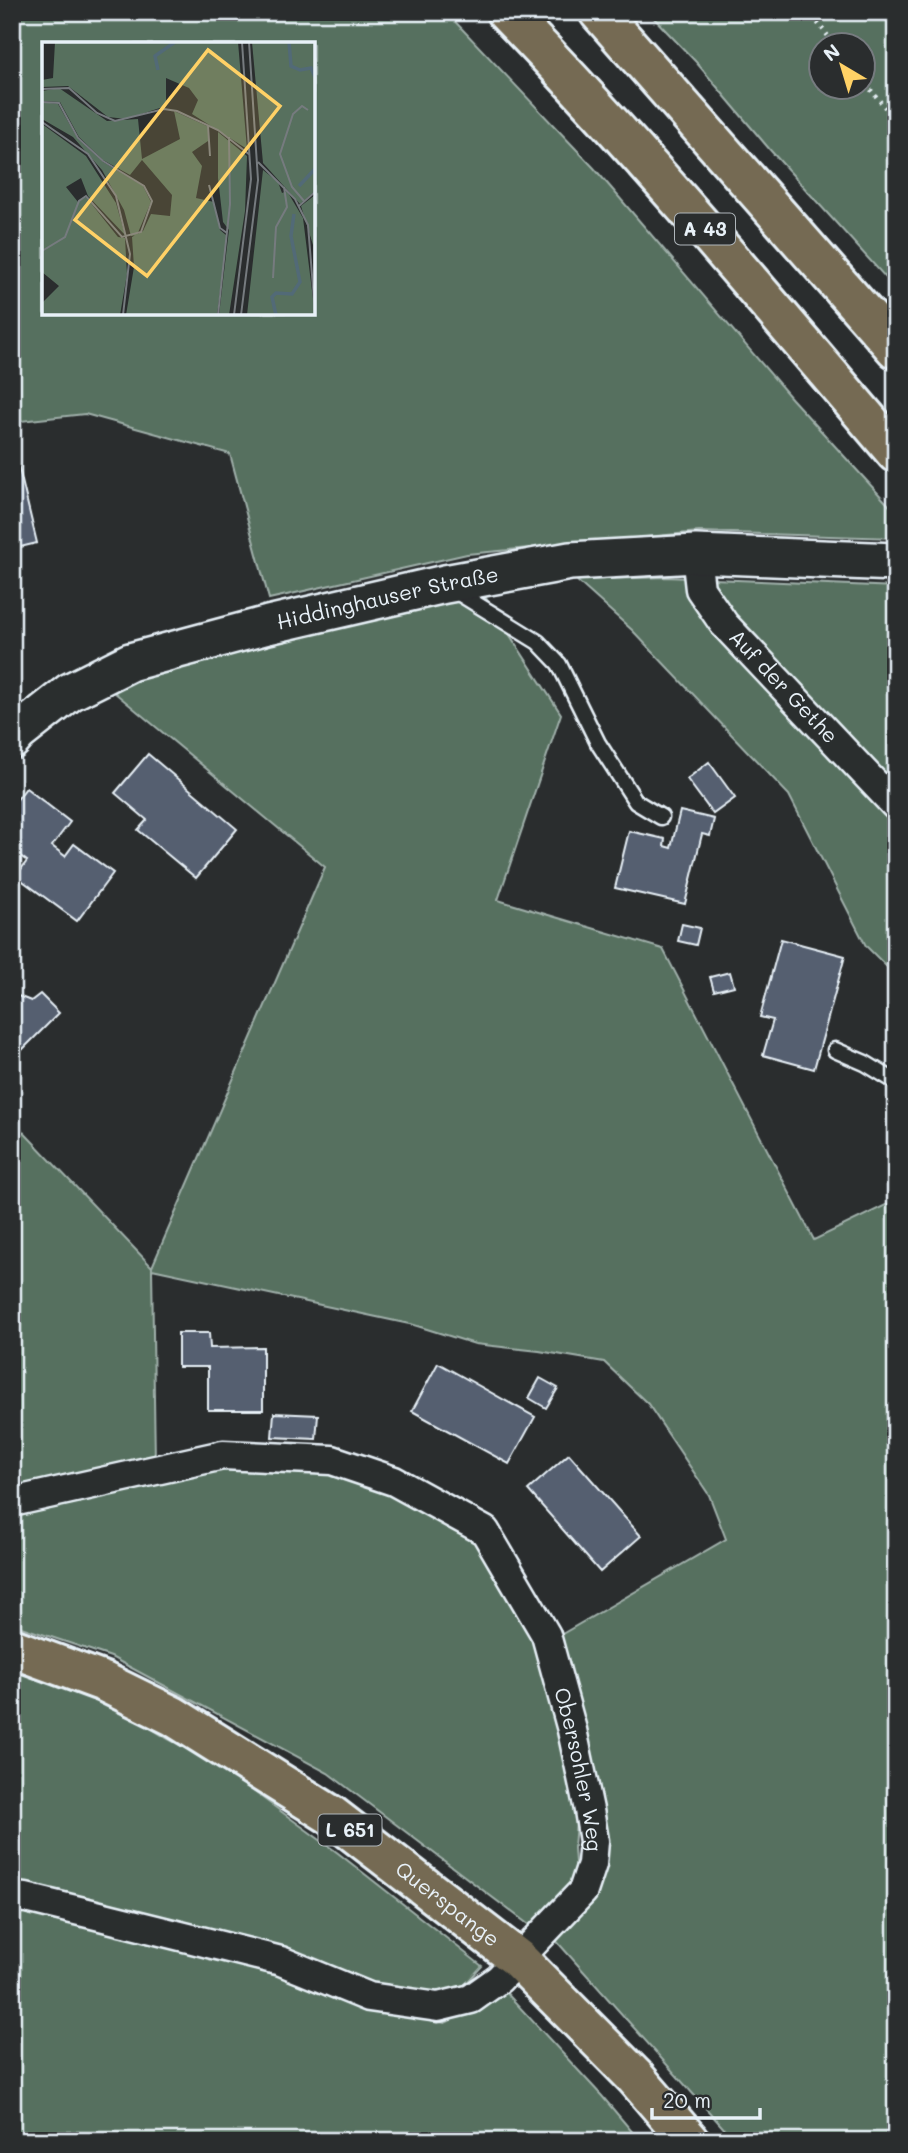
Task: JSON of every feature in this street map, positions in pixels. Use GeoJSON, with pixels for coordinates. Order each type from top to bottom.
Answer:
{"type":"FeatureCollection","features":[{"type":"Feature","properties":{"kind":"main road","name":"A 43"},"geometry":{"type":"LineString","coordinates":[[506,12],[566,74],[723,250],[896,453]]}},
{"type":"Feature","properties":{"kind":"main road","name":"A 43"},"geometry":{"type":"LineString","coordinates":[[599,12],[896,349]]}},
{"type":"Feature","properties":{"kind":"main road","name":"Querspange"},"geometry":{"type":"LineString","coordinates":[[12,1648],[104,1682],[173,1716],[331,1815],[517,1958],[635,2077],[690,2141]]}},
{"type":"Feature","properties":{"kind":"street","name":"Hiddinghauser Straße"},"geometry":{"type":"LineString","coordinates":[[12,740],[71,692],[130,662],[255,628],[445,584],[570,562],[696,554],[896,562]]}},
{"type":"Feature","properties":{"kind":"street","name":"Auf der Gethe"},"geometry":{"type":"LineString","coordinates":[[696,554],[699,589],[724,624],[896,806]]}},
{"type":"Feature","properties":{"kind":"street","name":"Obersohler Weg"},"geometry":{"type":"LineString","coordinates":[[12,1502],[223,1455],[332,1460],[394,1481],[485,1531],[546,1635],[572,1730],[594,1841],[592,1864],[583,1891],[499,1979],[471,1999],[438,2007],[369,1997],[281,1961],[26,1898],[12,1897]]}},
{"type":"Feature","properties":{"kind":"lane"},"geometry":{"type":"LineString","coordinates":[[445,584],[538,642],[559,664],[598,743],[636,802],[661,817]]}},
{"type":"Feature","properties":{"kind":"lane"},"geometry":{"type":"LineString","coordinates":[[835,1050],[865,1063],[896,1082]]}},
{"type":"Feature","properties":{"kind":"path"},"geometry":{"type":"LineString","coordinates":[[809,12],[825,32]]}},
{"type":"Feature","properties":{"kind":"path"},"geometry":{"type":"LineString","coordinates":[[876,96],[896,121]]}},
{"type":"Feature","properties":{"kind":"green space"},"geometry":{"type":"Polygon","coordinates":[[[12,12],[446,12],[594,168],[792,399],[896,513],[896,538],[699,532],[467,554],[269,599],[230,454],[85,414],[12,422],[12,12]]]}},
{"type":"Feature","properties":{"kind":"green space"},"geometry":{"type":"Polygon","coordinates":[[[648,12],[896,12],[896,289],[771,151],[696,62],[648,12]]]}},
{"type":"Feature","properties":{"kind":"green space"},"geometry":{"type":"Polygon","coordinates":[[[666,577],[896,587],[896,976],[866,946],[789,795],[632,630],[576,580],[666,577]]]}},
{"type":"Feature","properties":{"kind":"green space"},"geometry":{"type":"Polygon","coordinates":[[[482,592],[561,714],[498,900],[663,949],[814,1240],[896,1200],[896,2141],[735,2141],[552,1936],[593,1901],[599,1818],[557,1637],[726,1539],[709,1495],[648,1404],[604,1362],[475,1344],[414,1325],[152,1269],[155,1462],[12,1496],[12,1120],[152,1267],[325,867],[109,688],[199,658],[482,592]]]}},
{"type":"Feature","properties":{"kind":"green space"},"geometry":{"type":"Polygon","coordinates":[[[222,1466],[326,1468],[390,1490],[483,1539],[536,1641],[563,1739],[577,1809],[574,1848],[577,1890],[537,1931],[328,1773],[111,1657],[12,1624],[12,1511],[222,1466]]]}},
{"type":"Feature","properties":{"kind":"green space"},"geometry":{"type":"Polygon","coordinates":[[[12,1668],[100,1697],[168,1739],[216,1764],[338,1853],[482,1966],[460,1990],[436,1997],[370,1988],[12,1888],[12,1668]]]}},
{"type":"Feature","properties":{"kind":"green space"},"geometry":{"type":"Polygon","coordinates":[[[12,1906],[281,1970],[369,2008],[445,2023],[476,2008],[502,1988],[640,2141],[12,2141],[12,1906]]]}},
{"type":"Feature","properties":{"kind":"building"},"geometry":{"type":"Polygon","coordinates":[[[16,456],[37,543],[12,549],[12,457],[16,456]]]}},
{"type":"Feature","properties":{"kind":"building"},"geometry":{"type":"Polygon","coordinates":[[[148,754],[237,829],[196,878],[138,830],[147,820],[115,793],[148,754]]]}},
{"type":"Feature","properties":{"kind":"building"},"geometry":{"type":"Polygon","coordinates":[[[709,762],[735,798],[713,814],[687,779],[709,762]]]}},
{"type":"Feature","properties":{"kind":"building"},"geometry":{"type":"Polygon","coordinates":[[[26,788],[70,822],[52,846],[65,856],[74,844],[113,873],[77,921],[16,876],[27,861],[12,850],[12,806],[26,788]]]}},
{"type":"Feature","properties":{"kind":"building"},"geometry":{"type":"Polygon","coordinates":[[[680,811],[714,819],[710,836],[702,834],[685,904],[615,888],[629,831],[665,839],[664,846],[671,848],[680,811]]]}},
{"type":"Feature","properties":{"kind":"building"},"geometry":{"type":"Polygon","coordinates":[[[682,924],[700,928],[696,945],[678,941],[682,924]]]}},
{"type":"Feature","properties":{"kind":"building"},"geometry":{"type":"Polygon","coordinates":[[[781,939],[845,956],[814,1069],[763,1055],[773,1020],[760,1017],[781,939]]]}},
{"type":"Feature","properties":{"kind":"building"},"geometry":{"type":"Polygon","coordinates":[[[730,972],[734,986],[714,991],[710,977],[730,972]]]}},
{"type":"Feature","properties":{"kind":"building"},"geometry":{"type":"Polygon","coordinates":[[[40,994],[59,1013],[12,1060],[12,999],[14,1001],[18,996],[31,1001],[40,994]]]}},
{"type":"Feature","properties":{"kind":"building"},"geometry":{"type":"Polygon","coordinates":[[[178,1333],[209,1333],[210,1348],[263,1347],[263,1410],[208,1410],[208,1367],[178,1367],[178,1333]]]}},
{"type":"Feature","properties":{"kind":"building"},"geometry":{"type":"Polygon","coordinates":[[[438,1363],[535,1417],[509,1464],[412,1411],[438,1363]]]}},
{"type":"Feature","properties":{"kind":"building"},"geometry":{"type":"Polygon","coordinates":[[[540,1378],[558,1388],[546,1408],[529,1398],[540,1378]]]}},
{"type":"Feature","properties":{"kind":"building"},"geometry":{"type":"Polygon","coordinates":[[[274,1413],[318,1415],[316,1439],[272,1437],[274,1413]]]}},
{"type":"Feature","properties":{"kind":"building"},"geometry":{"type":"Polygon","coordinates":[[[569,1454],[641,1536],[600,1572],[528,1490],[569,1454]]]}}]}
